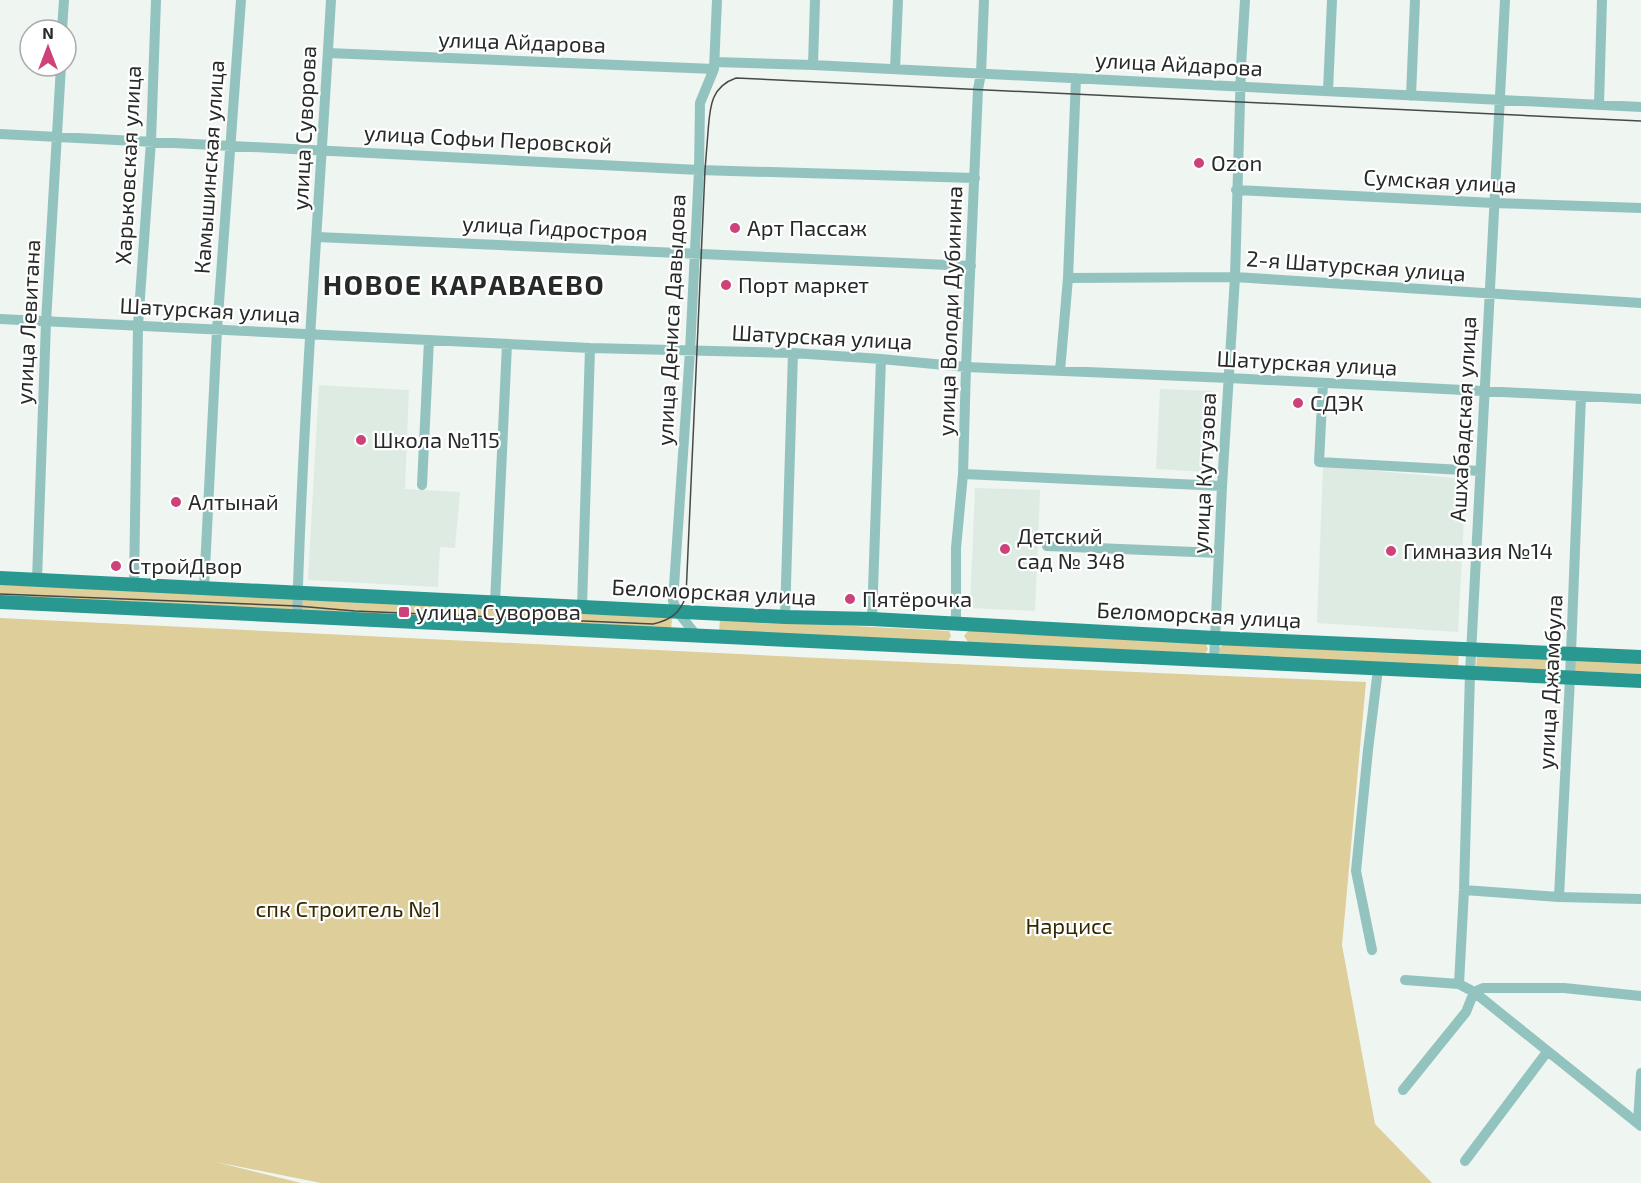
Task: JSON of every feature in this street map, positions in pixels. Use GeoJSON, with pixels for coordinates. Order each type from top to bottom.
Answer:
{"type":"FeatureCollection","features":[{"type":"Feature","properties":{"kind":"main road","name":"Беломорская улица"},"geometry":{"type":"LineString","coordinates":[[0,578],[1641,657]]}},
{"type":"Feature","properties":{"kind":"main road","name":"Беломорская улица"},"geometry":{"type":"LineString","coordinates":[[0,602],[1641,681]]}},
{"type":"Feature","properties":{"kind":"main road"},"geometry":{"type":"LineString","coordinates":[[955,648],[956,624]]}},
{"type":"Feature","properties":{"kind":"street"},"geometry":{"type":"LineString","coordinates":[[63,18],[64,0]]}},
{"type":"Feature","properties":{"kind":"street","name":"Харьковская улица"},"geometry":{"type":"LineString","coordinates":[[134,585],[138,326],[151,141],[156,0]]}},
{"type":"Feature","properties":{"kind":"street","name":"Камышинская улица"},"geometry":{"type":"LineString","coordinates":[[204,589],[217,330],[241,0]]}},
{"type":"Feature","properties":{"kind":"street","name":"улица Суворова"},"geometry":{"type":"LineString","coordinates":[[297,617],[309,334],[331,0]]}},
{"type":"Feature","properties":{"kind":"street","name":"улица Дениса Давыдова"},"geometry":{"type":"LineString","coordinates":[[677,612],[673,602],[690,351],[700,103],[714,65],[717,0]]}},
{"type":"Feature","properties":{"kind":"street"},"geometry":{"type":"LineString","coordinates":[[813,65],[815,0]]}},
{"type":"Feature","properties":{"kind":"street"},"geometry":{"type":"LineString","coordinates":[[895,69],[898,0]]}},
{"type":"Feature","properties":{"kind":"street","name":"улица Володи Дубинина"},"geometry":{"type":"LineString","coordinates":[[956,624],[956,548],[963,474],[978,89],[981,74],[984,0]]}},
{"type":"Feature","properties":{"kind":"street","name":"улица Кутузова"},"geometry":{"type":"LineString","coordinates":[[1214,661],[1235,277],[1236,190],[1245,0]]}},
{"type":"Feature","properties":{"kind":"street"},"geometry":{"type":"LineString","coordinates":[[1328,91],[1332,0]]}},
{"type":"Feature","properties":{"kind":"street"},"geometry":{"type":"LineString","coordinates":[[1411,96],[1415,0]]}},
{"type":"Feature","properties":{"kind":"street","name":"Ашхабадская улица"},"geometry":{"type":"LineString","coordinates":[[1459,984],[1471,649],[1504,0]]}},
{"type":"Feature","properties":{"kind":"street"},"geometry":{"type":"LineString","coordinates":[[1599,105],[1602,0]]}},
{"type":"Feature","properties":{"kind":"street","name":"улица Айдарова"},"geometry":{"type":"LineString","coordinates":[[328,53],[714,65],[813,65],[1641,107]]}},
{"type":"Feature","properties":{"kind":"street","name":"улица Левитана"},"geometry":{"type":"LineString","coordinates":[[37,580],[46,322],[60,78]]}},
{"type":"Feature","properties":{"kind":"street"},"geometry":{"type":"LineString","coordinates":[[1060,371],[1068,278],[1076,78]]}},
{"type":"Feature","properties":{"kind":"street","name":"улица Софьи Перовской"},"geometry":{"type":"LineString","coordinates":[[0,134],[699,170],[975,178]]}},
{"type":"Feature","properties":{"kind":"street","name":"Сумская улица"},"geometry":{"type":"LineString","coordinates":[[1236,190],[1641,208]]}},
{"type":"Feature","properties":{"kind":"street","name":"улица Гидростроя"},"geometry":{"type":"LineString","coordinates":[[317,237],[971,266]]}},
{"type":"Feature","properties":{"kind":"street","name":"2-я Шатурская улица"},"geometry":{"type":"LineString","coordinates":[[1068,278],[1235,277],[1641,303]]}},
{"type":"Feature","properties":{"kind":"street","name":"Шатурская улица"},"geometry":{"type":"LineString","coordinates":[[0,319],[590,348],[793,353],[966,367],[1641,399]]}},
{"type":"Feature","properties":{"kind":"street"},"geometry":{"type":"LineString","coordinates":[[422,485],[429,340]]}},
{"type":"Feature","properties":{"kind":"street"},"geometry":{"type":"LineString","coordinates":[[495,603],[507,344]]}},
{"type":"Feature","properties":{"kind":"street"},"geometry":{"type":"LineString","coordinates":[[582,607],[590,348]]}},
{"type":"Feature","properties":{"kind":"street"},"geometry":{"type":"LineString","coordinates":[[786,617],[793,353]]}},
{"type":"Feature","properties":{"kind":"street"},"geometry":{"type":"LineString","coordinates":[[872,619],[881,359]]}},
{"type":"Feature","properties":{"kind":"street"},"geometry":{"type":"LineString","coordinates":[[1323,383],[1320,462],[1480,471]]}},
{"type":"Feature","properties":{"kind":"street","name":"улица Джамбула"},"geometry":{"type":"LineString","coordinates":[[1559,897],[1581,396]]}},
{"type":"Feature","properties":{"kind":"street"},"geometry":{"type":"LineString","coordinates":[[963,474],[1222,486]]}},
{"type":"Feature","properties":{"kind":"street"},"geometry":{"type":"LineString","coordinates":[[1047,546],[1219,553]]}},
{"type":"Feature","properties":{"kind":"street"},"geometry":{"type":"LineString","coordinates":[[677,612],[697,636]]}},
{"type":"Feature","properties":{"kind":"street"},"geometry":{"type":"LineString","coordinates":[[1372,950],[1356,871],[1378,669]]}},
{"type":"Feature","properties":{"kind":"street"},"geometry":{"type":"LineString","coordinates":[[1464,890],[1559,897],[1641,899]]}},
{"type":"Feature","properties":{"kind":"street"},"geometry":{"type":"LineString","coordinates":[[1405,980],[1459,984],[1474,992],[1547,1052],[1640,1123]]}},
{"type":"Feature","properties":{"kind":"street"},"geometry":{"type":"LineString","coordinates":[[1403,1090],[1466,1012],[1474,992],[1483,988],[1564,988],[1641,996]]}},
{"type":"Feature","properties":{"kind":"street"},"geometry":{"type":"LineString","coordinates":[[1465,1161],[1547,1052]]}},
{"type":"Feature","properties":{"kind":"street"},"geometry":{"type":"LineString","coordinates":[[1640,1123],[1641,1073]]}},
{"type":"Feature","properties":{"kind":"shaded area","name":"Школа №115"},"geometry":{"type":"Polygon","coordinates":[[[319,385],[409,390],[405,489],[460,492],[455,548],[440,547],[438,587],[308,580],[319,385]]]}},
{"type":"Feature","properties":{"kind":"shaded area"},"geometry":{"type":"Polygon","coordinates":[[[1160,389],[1212,391],[1208,472],[1156,469],[1160,389]]]}},
{"type":"Feature","properties":{"kind":"shaded area","name":"Гимназия №14"},"geometry":{"type":"Polygon","coordinates":[[[1323,466],[1466,479],[1458,632],[1317,623],[1323,466]]]}},
{"type":"Feature","properties":{"kind":"shaded area","name":"Детский сад № 348"},"geometry":{"type":"Polygon","coordinates":[[[975,488],[1040,490],[1035,611],[970,608],[975,488]]]}},
{"type":"Feature","properties":{"kind":"green space"},"geometry":{"type":"Polygon","coordinates":[[[0,582],[293,596],[292,613],[0,598],[0,582]]]}},
{"type":"Feature","properties":{"kind":"green space"},"geometry":{"type":"Polygon","coordinates":[[[301,597],[672,617],[671,632],[301,612],[301,597]]]}},
{"type":"Feature","properties":{"kind":"green space"},"geometry":{"type":"Polygon","coordinates":[[[0,618],[1366,682],[1342,945],[1375,1124],[1432,1183],[321,1183],[216,1162],[301,1183],[0,1183],[0,618]]]}},
{"type":"Feature","properties":{"kind":"green space"},"geometry":{"type":"Polygon","coordinates":[[[720,619],[949,631],[951,636],[948,641],[719,632],[720,619]]]}},
{"type":"Feature","properties":{"kind":"green space"},"geometry":{"type":"Polygon","coordinates":[[[969,630],[1205,642],[1208,649],[1204,656],[968,642],[964,636],[969,630]]]}},
{"type":"Feature","properties":{"kind":"green space"},"geometry":{"type":"Polygon","coordinates":[[[1224,643],[1459,652],[1458,667],[1223,657],[1218,650],[1224,643]]]}},
{"type":"Feature","properties":{"kind":"green space"},"geometry":{"type":"Polygon","coordinates":[[[1477,655],[1561,658],[1561,671],[1476,668],[1477,655]]]}},
{"type":"Feature","properties":{"kind":"green space"},"geometry":{"type":"Polygon","coordinates":[[[1575,658],[1641,661],[1641,674],[1575,671],[1575,658]]]}},
{"type":"Feature","properties":{"kind":"tram line"},"geometry":{"type":"LineString","coordinates":[[0,594],[653,624],[670,618],[681,607],[686,596],[705,170],[710,115],[716,93],[727,82],[736,78],[1641,121]]}},
{"type":"Feature","properties":{"kind":"place","name":"Ozon"},"geometry":{"type":"Point","coordinates":[1199,163]}},
{"type":"Feature","properties":{"kind":"place","name":"Арт Пассаж"},"geometry":{"type":"Point","coordinates":[735,228]}},
{"type":"Feature","properties":{"kind":"place","name":"Порт маркет"},"geometry":{"type":"Point","coordinates":[726,285]}},
{"type":"Feature","properties":{"kind":"place","name":"СДЭК"},"geometry":{"type":"Point","coordinates":[1298,403]}},
{"type":"Feature","properties":{"kind":"place","name":"Школа №115"},"geometry":{"type":"Point","coordinates":[361,440]}},
{"type":"Feature","properties":{"kind":"place","name":"Алтынай"},"geometry":{"type":"Point","coordinates":[176,502]}},
{"type":"Feature","properties":{"kind":"place","name":"Детский сад № 348"},"geometry":{"type":"Point","coordinates":[1005,549]}},
{"type":"Feature","properties":{"kind":"place","name":"Гимназия №14"},"geometry":{"type":"Point","coordinates":[1391,551]}},
{"type":"Feature","properties":{"kind":"place","name":"СтройДвор"},"geometry":{"type":"Point","coordinates":[116,566]}},
{"type":"Feature","properties":{"kind":"place","name":"Пятёрочка"},"geometry":{"type":"Point","coordinates":[850,599]}},
{"type":"Feature","properties":{"kind":"place","name":"улица Суворова"},"geometry":{"type":"Point","coordinates":[404,612]}},
{"type":"Feature","properties":{"kind":"district","name":"НОВОЕ КАРАВАЕВО"},"geometry":{"type":"Point","coordinates":[464,285]}},
{"type":"Feature","properties":{"kind":"park label","name":"спк Строитель №1"},"geometry":{"type":"Point","coordinates":[348,909]}},
{"type":"Feature","properties":{"kind":"park label","name":"Нарцисс"},"geometry":{"type":"Point","coordinates":[1069,926]}}]}
